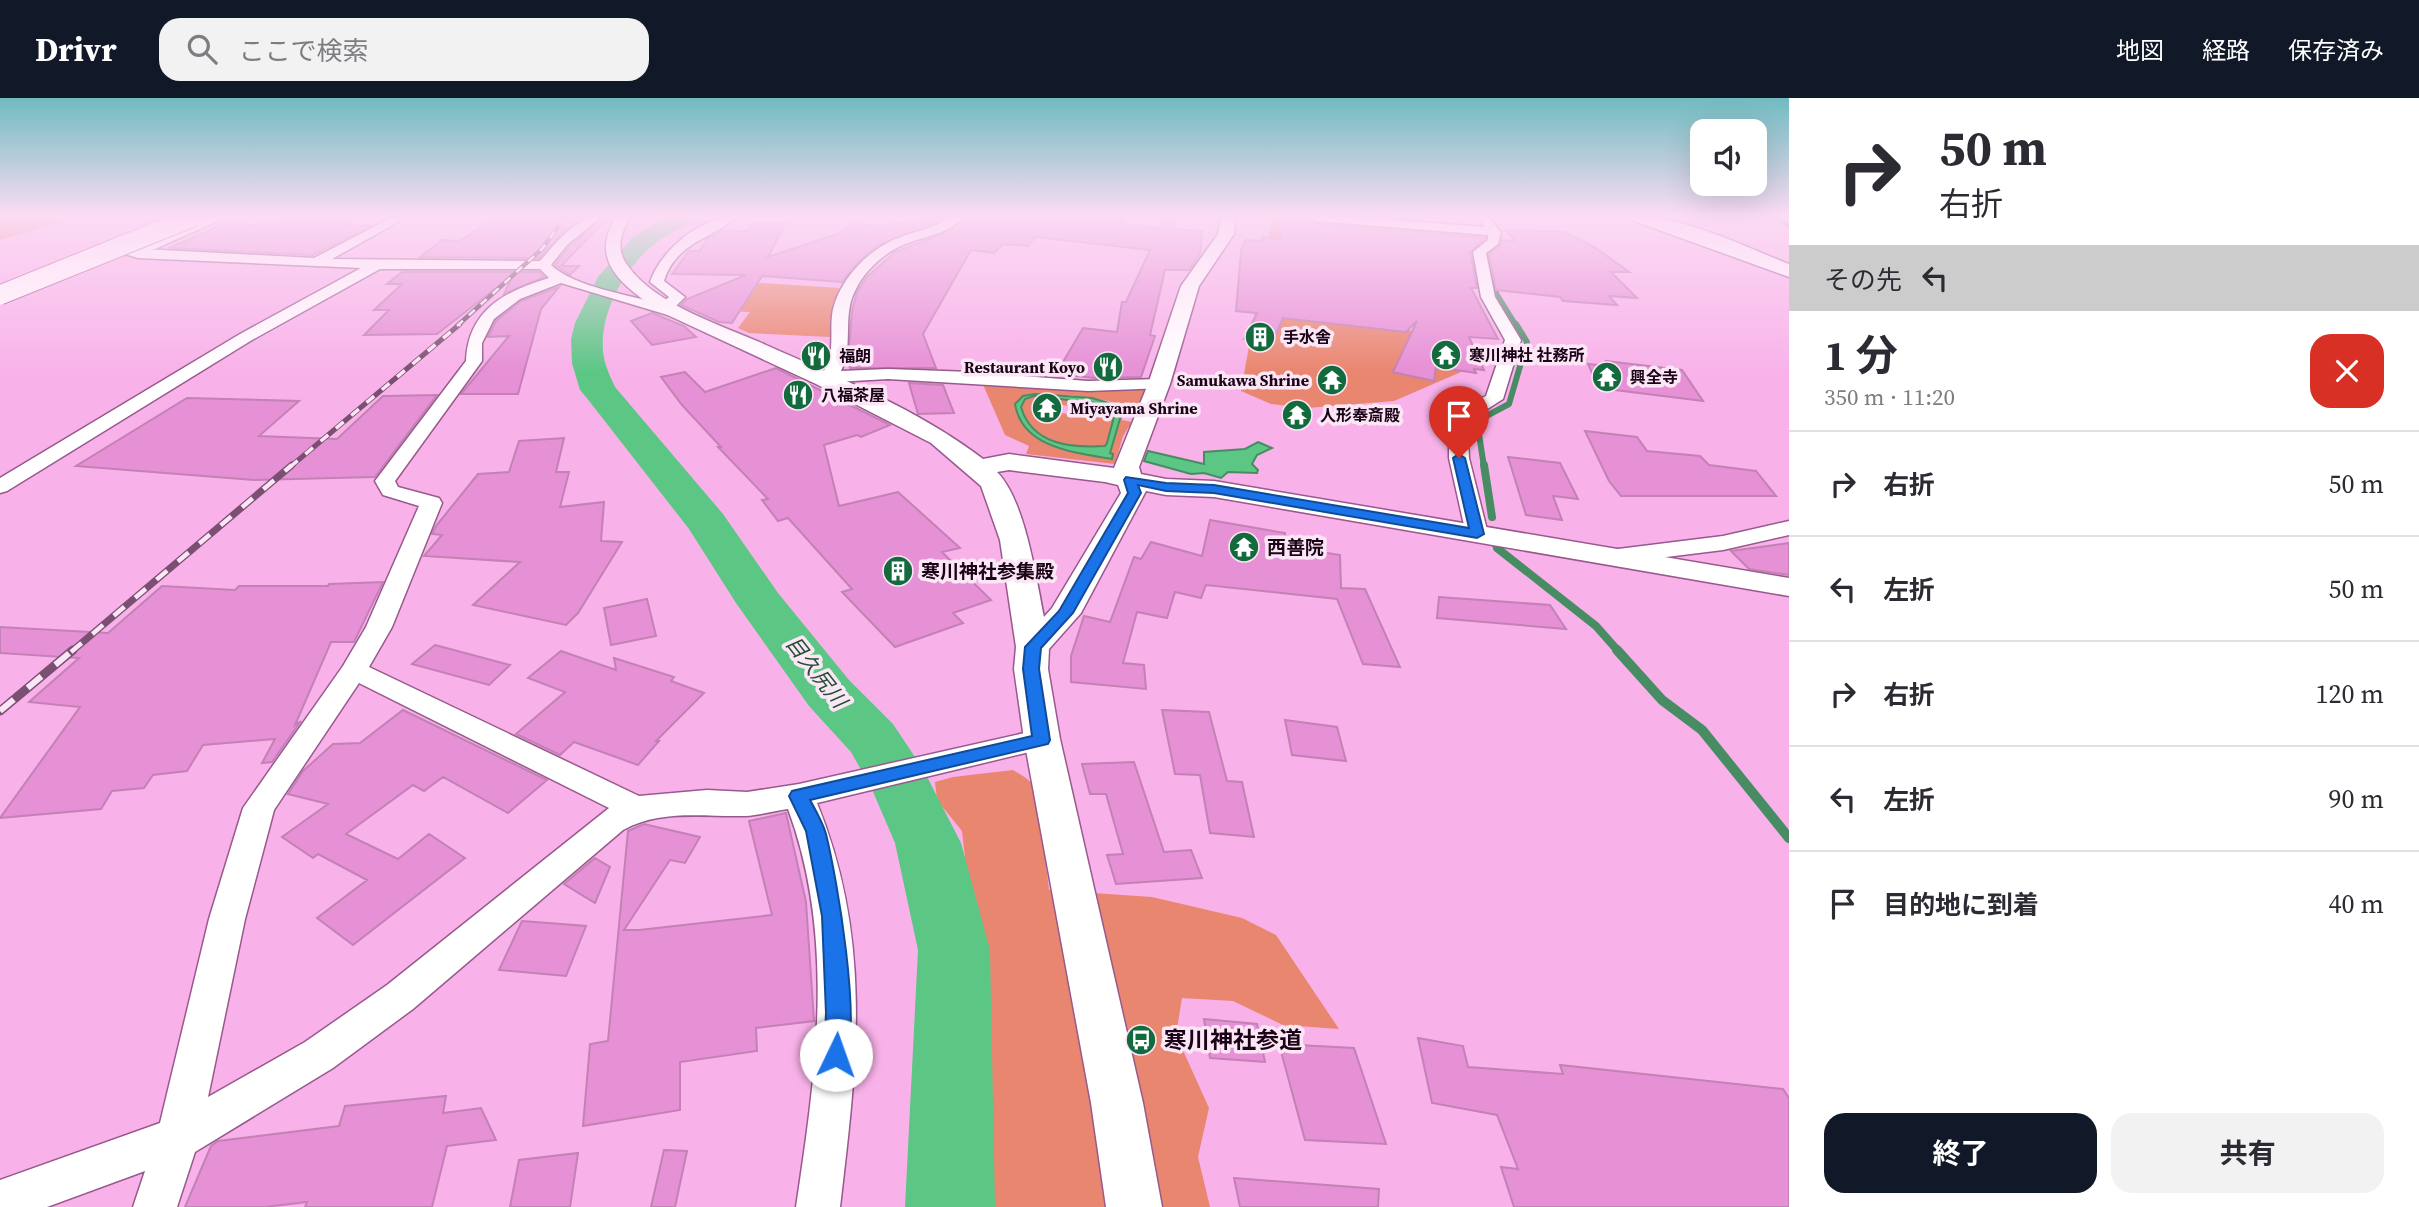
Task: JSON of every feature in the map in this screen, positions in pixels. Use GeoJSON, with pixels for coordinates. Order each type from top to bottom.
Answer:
{"type":"FeatureCollection","features":[{"type":"Feature","properties":{"kind":"main road"},"geometry":{"type":"LineString","coordinates":[[0,291],[54,269]]}},
{"type":"Feature","properties":{"kind":"main road"},"geometry":{"type":"LineString","coordinates":[[0,291],[58,269]]}},
{"type":"Feature","properties":{"kind":"street"},"geometry":{"type":"LineString","coordinates":[[0,291],[44,269]]}},
{"type":"Feature","properties":{"kind":"street"},"geometry":{"type":"LineString","coordinates":[[0,487],[246,337],[370,269]]}},
{"type":"Feature","properties":{"kind":"street"},"geometry":{"type":"LineString","coordinates":[[439,269],[560,276],[660,305],[827,378],[940,438],[993,483],[1014,540],[1033,647],[1031,669],[1042,740],[1117,1103],[1134,1207]]}},
{"type":"Feature","properties":{"kind":"street"},"geometry":{"type":"LineString","coordinates":[[560,269],[560,276]]}},
{"type":"Feature","properties":{"kind":"street"},"geometry":{"type":"LineString","coordinates":[[621,269],[660,305]]}},
{"type":"Feature","properties":{"kind":"street"},"geometry":{"type":"LineString","coordinates":[[660,305],[678,297],[657,282],[664,269]]}},
{"type":"Feature","properties":{"kind":"street"},"geometry":{"type":"LineString","coordinates":[[827,378],[836,367],[842,304],[864,269]]}},
{"type":"Feature","properties":{"kind":"street"},"geometry":{"type":"LineString","coordinates":[[1033,647],[1060,620],[1134,493],[1126,467],[1159,384],[1190,286],[1202,269]]}},
{"type":"Feature","properties":{"kind":"street"},"geometry":{"type":"LineString","coordinates":[[1477,534],[1459,458],[1458,421],[1469,411],[1494,398],[1513,340],[1488,297],[1482,269]]}},
{"type":"Feature","properties":{"kind":"street"},"geometry":{"type":"LineString","coordinates":[[155,1207],[178,1138],[227,919],[259,808],[354,670],[379,627],[431,503],[390,491],[385,481],[474,361],[475,335],[495,308],[525,289],[560,276]]}},
{"type":"Feature","properties":{"kind":"street"},"geometry":{"type":"LineString","coordinates":[[827,378],[888,374],[982,377],[1088,386],[1159,384]]}},
{"type":"Feature","properties":{"kind":"street"},"geometry":{"type":"LineString","coordinates":[[978,468],[1009,462],[1166,487],[1214,489],[1789,587]]}},
{"type":"Feature","properties":{"kind":"street"},"geometry":{"type":"LineString","coordinates":[[1610,557],[1723,543],[1789,528]]}},
{"type":"Feature","properties":{"kind":"street"},"geometry":{"type":"LineString","coordinates":[[354,670],[636,808]]}},
{"type":"Feature","properties":{"kind":"street"},"geometry":{"type":"LineString","coordinates":[[0,1202],[178,1138],[319,1055],[400,997],[612,821],[636,808],[707,802],[747,804],[799,796],[1042,740]]}},
{"type":"Feature","properties":{"kind":"street"},"geometry":{"type":"LineString","coordinates":[[799,796],[816,831],[824,868],[832,916],[837,992],[837,1047],[818,1207]]}},
{"type":"Feature","properties":{"kind":"shaded area"},"geometry":{"type":"Polygon","coordinates":[[[1263,269],[1482,269],[1474,276],[1454,275],[1407,329],[1437,347],[1461,372],[1394,401],[1307,408],[1271,404],[1241,391],[1263,269]]]}},
{"type":"Feature","properties":{"kind":"shaded area"},"geometry":{"type":"Polygon","coordinates":[[[729,281],[840,288],[834,302],[830,337],[749,333],[738,328],[750,312],[709,310],[706,307],[729,281]]]}},
{"type":"Feature","properties":{"kind":"shaded area"},"geometry":{"type":"Polygon","coordinates":[[[981,380],[1147,388],[1136,414],[1122,414],[1122,420],[1132,422],[1123,436],[1115,464],[1026,454],[1029,446],[1005,435],[981,380]],[[1069,395],[1067,396],[1111,405],[1115,413],[1062,405],[1059,413],[1120,418],[1122,412],[1119,406],[1109,401],[1069,395]]]}},
{"type":"Feature","properties":{"kind":"shaded area"},"geometry":{"type":"Polygon","coordinates":[[[1035,394],[1092,398],[1119,406],[1122,412],[1110,453],[1113,454],[1112,459],[1067,451],[1039,439],[1020,419],[1015,404],[1023,396],[1035,394]],[[1034,396],[1025,399],[1021,407],[1026,420],[1043,437],[1066,445],[1105,446],[1115,413],[1111,405],[1034,396]]]}},
{"type":"Feature","properties":{"kind":"shaded area"},"geometry":{"type":"Polygon","coordinates":[[[1258,442],[1272,448],[1257,455],[1252,464],[1258,470],[1257,473],[1228,472],[1221,478],[1204,473],[1191,474],[1144,461],[1148,451],[1204,464],[1204,452],[1245,449],[1258,442]]]}},
{"type":"Feature","properties":{"kind":"shaded area"},"geometry":{"type":"Polygon","coordinates":[[[1013,770],[1037,788],[1049,890],[1152,897],[1242,918],[1276,935],[1339,1029],[1283,1025],[1233,1001],[1182,998],[1176,1035],[1209,1108],[1198,1157],[1210,1207],[986,1207],[972,919],[962,831],[937,800],[935,782],[953,777],[1013,770]]]}},
{"type":"Feature","properties":{"kind":"building"},"geometry":{"type":"Polygon","coordinates":[[[561,269],[576,269],[570,275],[561,269]]]}},
{"type":"Feature","properties":{"kind":"building"},"geometry":{"type":"Polygon","coordinates":[[[676,269],[852,269],[842,282],[762,276],[732,323],[719,322],[681,305],[687,299],[746,275],[672,274],[676,269]]]}},
{"type":"Feature","properties":{"kind":"building"},"geometry":{"type":"Polygon","coordinates":[[[876,269],[960,269],[923,334],[936,368],[850,368],[848,361],[852,311],[857,292],[876,269]]]}},
{"type":"Feature","properties":{"kind":"building"},"geometry":{"type":"Polygon","coordinates":[[[1141,269],[1190,269],[1165,270],[1150,335],[1155,336],[1141,377],[1095,378],[1056,374],[1083,328],[1117,332],[1122,302],[1126,302],[1141,269]]]}},
{"type":"Feature","properties":{"kind":"building"},"geometry":{"type":"Polygon","coordinates":[[[1240,269],[1473,269],[1477,288],[1471,288],[1498,339],[1469,337],[1484,370],[1474,369],[1476,373],[1436,367],[1434,381],[1393,372],[1417,321],[1406,332],[1283,318],[1272,343],[1244,339],[1257,313],[1236,311],[1240,269]]]}},
{"type":"Feature","properties":{"kind":"building"},"geometry":{"type":"Polygon","coordinates":[[[1492,269],[1625,269],[1629,272],[1611,272],[1637,298],[1609,296],[1617,305],[1563,301],[1560,297],[1496,290],[1492,269]]]}},
{"type":"Feature","properties":{"kind":"building"},"geometry":{"type":"Polygon","coordinates":[[[402,272],[539,272],[544,277],[504,294],[513,275],[437,334],[364,335],[389,310],[374,310],[402,284],[387,284],[402,272]]]}},
{"type":"Feature","properties":{"kind":"building"},"geometry":{"type":"Polygon","coordinates":[[[559,287],[541,309],[518,394],[461,394],[509,336],[488,337],[496,321],[521,301],[559,287]]]}},
{"type":"Feature","properties":{"kind":"building"},"geometry":{"type":"Polygon","coordinates":[[[652,313],[684,326],[696,337],[652,345],[631,321],[652,313]]]}},
{"type":"Feature","properties":{"kind":"building"},"geometry":{"type":"Polygon","coordinates":[[[1606,361],[1682,370],[1703,401],[1599,388],[1588,364],[1609,366],[1606,361]]]}},
{"type":"Feature","properties":{"kind":"building"},"geometry":{"type":"Polygon","coordinates":[[[776,368],[890,425],[861,437],[857,435],[824,445],[839,506],[898,492],[960,548],[942,552],[991,600],[953,613],[963,623],[895,647],[842,592],[852,589],[788,518],[778,521],[762,500],[768,499],[718,447],[721,447],[682,405],[661,377],[685,372],[705,392],[776,368]]]}},
{"type":"Feature","properties":{"kind":"building"},"geometry":{"type":"Polygon","coordinates":[[[909,383],[943,385],[954,413],[918,414],[909,383]]]}},
{"type":"Feature","properties":{"kind":"building"},"geometry":{"type":"Polygon","coordinates":[[[437,395],[375,477],[254,480],[76,466],[187,398],[299,401],[259,436],[337,439],[383,396],[437,395]]]}},
{"type":"Feature","properties":{"kind":"building"},"geometry":{"type":"Polygon","coordinates":[[[1585,431],[1637,437],[1647,451],[1700,456],[1709,465],[1756,471],[1776,496],[1621,496],[1609,481],[1585,431]]]}},
{"type":"Feature","properties":{"kind":"building"},"geometry":{"type":"Polygon","coordinates":[[[564,438],[556,472],[569,472],[560,507],[604,502],[601,541],[622,542],[578,613],[566,625],[473,605],[520,562],[424,556],[442,535],[432,534],[436,526],[478,474],[509,472],[519,441],[564,438]]]}},
{"type":"Feature","properties":{"kind":"building"},"geometry":{"type":"Polygon","coordinates":[[[1508,457],[1560,463],[1578,499],[1553,496],[1562,520],[1526,515],[1508,457]]]}},
{"type":"Feature","properties":{"kind":"building"},"geometry":{"type":"Polygon","coordinates":[[[1210,520],[1285,533],[1284,546],[1340,555],[1341,588],[1365,589],[1400,667],[1363,664],[1337,599],[1206,585],[1201,598],[1175,592],[1167,618],[1137,612],[1123,663],[1144,665],[1146,689],[1071,682],[1071,656],[1084,616],[1110,622],[1134,557],[1141,559],[1151,542],[1202,556],[1210,520]]]}},
{"type":"Feature","properties":{"kind":"building"},"geometry":{"type":"Polygon","coordinates":[[[1789,543],[1789,575],[1749,569],[1731,551],[1789,543]]]}},
{"type":"Feature","properties":{"kind":"building"},"geometry":{"type":"Polygon","coordinates":[[[383,582],[354,642],[331,642],[295,725],[301,721],[272,762],[262,763],[275,739],[203,745],[187,771],[153,775],[144,788],[112,791],[101,809],[0,818],[80,707],[29,702],[79,658],[0,653],[0,627],[108,633],[162,586],[235,590],[239,586],[328,586],[383,582]]]}},
{"type":"Feature","properties":{"kind":"building"},"geometry":{"type":"Polygon","coordinates":[[[1439,597],[1550,605],[1566,629],[1437,618],[1439,597]]]}},
{"type":"Feature","properties":{"kind":"building"},"geometry":{"type":"Polygon","coordinates":[[[647,599],[656,636],[611,645],[604,608],[647,599]]]}},
{"type":"Feature","properties":{"kind":"building"},"geometry":{"type":"Polygon","coordinates":[[[435,645],[510,665],[489,685],[412,664],[435,645]]]}},
{"type":"Feature","properties":{"kind":"building"},"geometry":{"type":"Polygon","coordinates":[[[561,651],[616,670],[614,658],[674,677],[671,681],[704,693],[656,741],[659,741],[638,765],[574,742],[560,755],[516,734],[565,692],[528,678],[561,651]]]}},
{"type":"Feature","properties":{"kind":"building"},"geometry":{"type":"Polygon","coordinates":[[[403,710],[547,780],[508,813],[443,777],[424,791],[413,785],[346,834],[398,859],[429,834],[465,858],[353,945],[317,918],[367,880],[318,854],[313,858],[282,837],[328,804],[288,794],[303,771],[333,744],[360,743],[403,710]]]}},
{"type":"Feature","properties":{"kind":"building"},"geometry":{"type":"Polygon","coordinates":[[[1162,710],[1209,712],[1227,781],[1242,782],[1254,837],[1210,833],[1200,775],[1175,774],[1162,710]]]}},
{"type":"Feature","properties":{"kind":"building"},"geometry":{"type":"Polygon","coordinates":[[[1285,720],[1337,727],[1346,761],[1292,755],[1285,720]]]}},
{"type":"Feature","properties":{"kind":"building"},"geometry":{"type":"Polygon","coordinates":[[[1134,762],[1164,852],[1191,850],[1202,878],[1116,884],[1107,855],[1123,854],[1106,794],[1090,794],[1082,764],[1134,762]]]}},
{"type":"Feature","properties":{"kind":"building"},"geometry":{"type":"Polygon","coordinates":[[[786,813],[806,902],[814,1021],[756,1028],[757,1051],[680,1062],[680,1110],[583,1126],[590,1044],[608,1041],[628,831],[644,824],[700,837],[685,863],[670,860],[624,930],[772,915],[749,821],[786,813]]]}},
{"type":"Feature","properties":{"kind":"building"},"geometry":{"type":"Polygon","coordinates":[[[595,858],[610,867],[595,903],[564,884],[595,858]]]}},
{"type":"Feature","properties":{"kind":"building"},"geometry":{"type":"Polygon","coordinates":[[[522,921],[586,926],[566,976],[499,970],[522,921]]]}},
{"type":"Feature","properties":{"kind":"building"},"geometry":{"type":"Polygon","coordinates":[[[1204,1019],[1257,1024],[1265,1062],[1210,1058],[1204,1019]]]}},
{"type":"Feature","properties":{"kind":"building"},"geometry":{"type":"Polygon","coordinates":[[[1418,1038],[1463,1046],[1468,1067],[1563,1074],[1560,1065],[1783,1089],[1789,1098],[1789,1207],[1514,1207],[1501,1167],[1518,1169],[1497,1115],[1432,1103],[1418,1038]]]}},
{"type":"Feature","properties":{"kind":"building"},"geometry":{"type":"Polygon","coordinates":[[[1279,1044],[1354,1048],[1386,1144],[1305,1140],[1279,1044]]]}},
{"type":"Feature","properties":{"kind":"building"},"geometry":{"type":"Polygon","coordinates":[[[446,1096],[443,1113],[481,1108],[496,1140],[447,1146],[432,1207],[305,1207],[307,1202],[265,1207],[185,1207],[211,1146],[218,1141],[339,1126],[345,1106],[446,1096]]]}},
{"type":"Feature","properties":{"kind":"building"},"geometry":{"type":"Polygon","coordinates":[[[664,1150],[687,1151],[675,1207],[651,1207],[664,1150]]]}},
{"type":"Feature","properties":{"kind":"building"},"geometry":{"type":"Polygon","coordinates":[[[578,1153],[570,1207],[510,1207],[519,1160],[578,1153]]]}},
{"type":"Feature","properties":{"kind":"building"},"geometry":{"type":"Polygon","coordinates":[[[1234,1178],[1379,1189],[1378,1207],[1240,1207],[1234,1178]]]}},
{"type":"Feature","properties":{"kind":"waterway","name":"目久尻川"},"geometry":{"type":"LineString","coordinates":[[618,269],[596,307],[587,339],[589,363],[598,390],[707,523],[761,603],[829,693],[872,738],[901,785],[928,843],[954,950],[950,1207]]}},
{"type":"Feature","properties":{"kind":"waterway"},"geometry":{"type":"LineString","coordinates":[[1495,279],[1497,294],[1517,326]]}},
{"type":"Feature","properties":{"kind":"waterway"},"geometry":{"type":"LineString","coordinates":[[1484,467],[1477,421],[1509,404],[1527,342],[1516,324]]}},
{"type":"Feature","properties":{"kind":"waterway"},"geometry":{"type":"LineString","coordinates":[[1484,465],[1492,517]]}},
{"type":"Feature","properties":{"kind":"waterway"},"geometry":{"type":"LineString","coordinates":[[1496,544],[1497,548],[1596,626],[1619,652]]}},
{"type":"Feature","properties":{"kind":"waterway"},"geometry":{"type":"LineString","coordinates":[[1617,650],[1662,700],[1702,730],[1789,838]]}},
{"type":"Feature","properties":{"kind":"railway"},"geometry":{"type":"LineString","coordinates":[[457,326],[520,269]]}},
{"type":"Feature","properties":{"kind":"railway"},"geometry":{"type":"LineString","coordinates":[[290,467],[460,324]]}},
{"type":"Feature","properties":{"kind":"railway"},"geometry":{"type":"LineString","coordinates":[[71,652],[292,465]]}},
{"type":"Feature","properties":{"kind":"railway"},"geometry":{"type":"LineString","coordinates":[[0,711],[73,650]]}},
{"type":"Feature","properties":{"kind":"place","name":"手水舎"},"geometry":{"type":"Point","coordinates":[1260,337]}},
{"type":"Feature","properties":{"kind":"place","name":"寒川神社 社務所"},"geometry":{"type":"Point","coordinates":[1446,355]}},
{"type":"Feature","properties":{"kind":"place","name":"福朗"},"geometry":{"type":"Point","coordinates":[816,356]}},
{"type":"Feature","properties":{"kind":"place","name":"Restaurant Koyo"},"geometry":{"type":"Point","coordinates":[1108,367]}},
{"type":"Feature","properties":{"kind":"place","name":"興全寺"},"geometry":{"type":"Point","coordinates":[1607,377]}},
{"type":"Feature","properties":{"kind":"place","name":"Samukawa Shrine"},"geometry":{"type":"Point","coordinates":[1332,380]}},
{"type":"Feature","properties":{"kind":"place","name":"八福茶屋"},"geometry":{"type":"Point","coordinates":[798,395]}},
{"type":"Feature","properties":{"kind":"place","name":"Miyayama Shrine"},"geometry":{"type":"Point","coordinates":[1047,408]}},
{"type":"Feature","properties":{"kind":"place","name":"人形奉斎殿"},"geometry":{"type":"Point","coordinates":[1297,415]}},
{"type":"Feature","properties":{"kind":"place","name":"西善院"},"geometry":{"type":"Point","coordinates":[1244,547]}},
{"type":"Feature","properties":{"kind":"place","name":"寒川神社参集殿"},"geometry":{"type":"Point","coordinates":[898,571]}},
{"type":"Feature","properties":{"kind":"place","name":"寒川神社参道"},"geometry":{"type":"Point","coordinates":[1141,1040]}},
{"type":"Feature","properties":{"kind":"route"},"geometry":{"type":"LineString","coordinates":[[836,1055],[838,1013],[832,916],[816,831],[799,796],[1042,740],[1031,669],[1033,647],[1065,613],[1134,493],[1130,480],[1166,487],[1214,489],[1477,534],[1459,458]]}}]}
